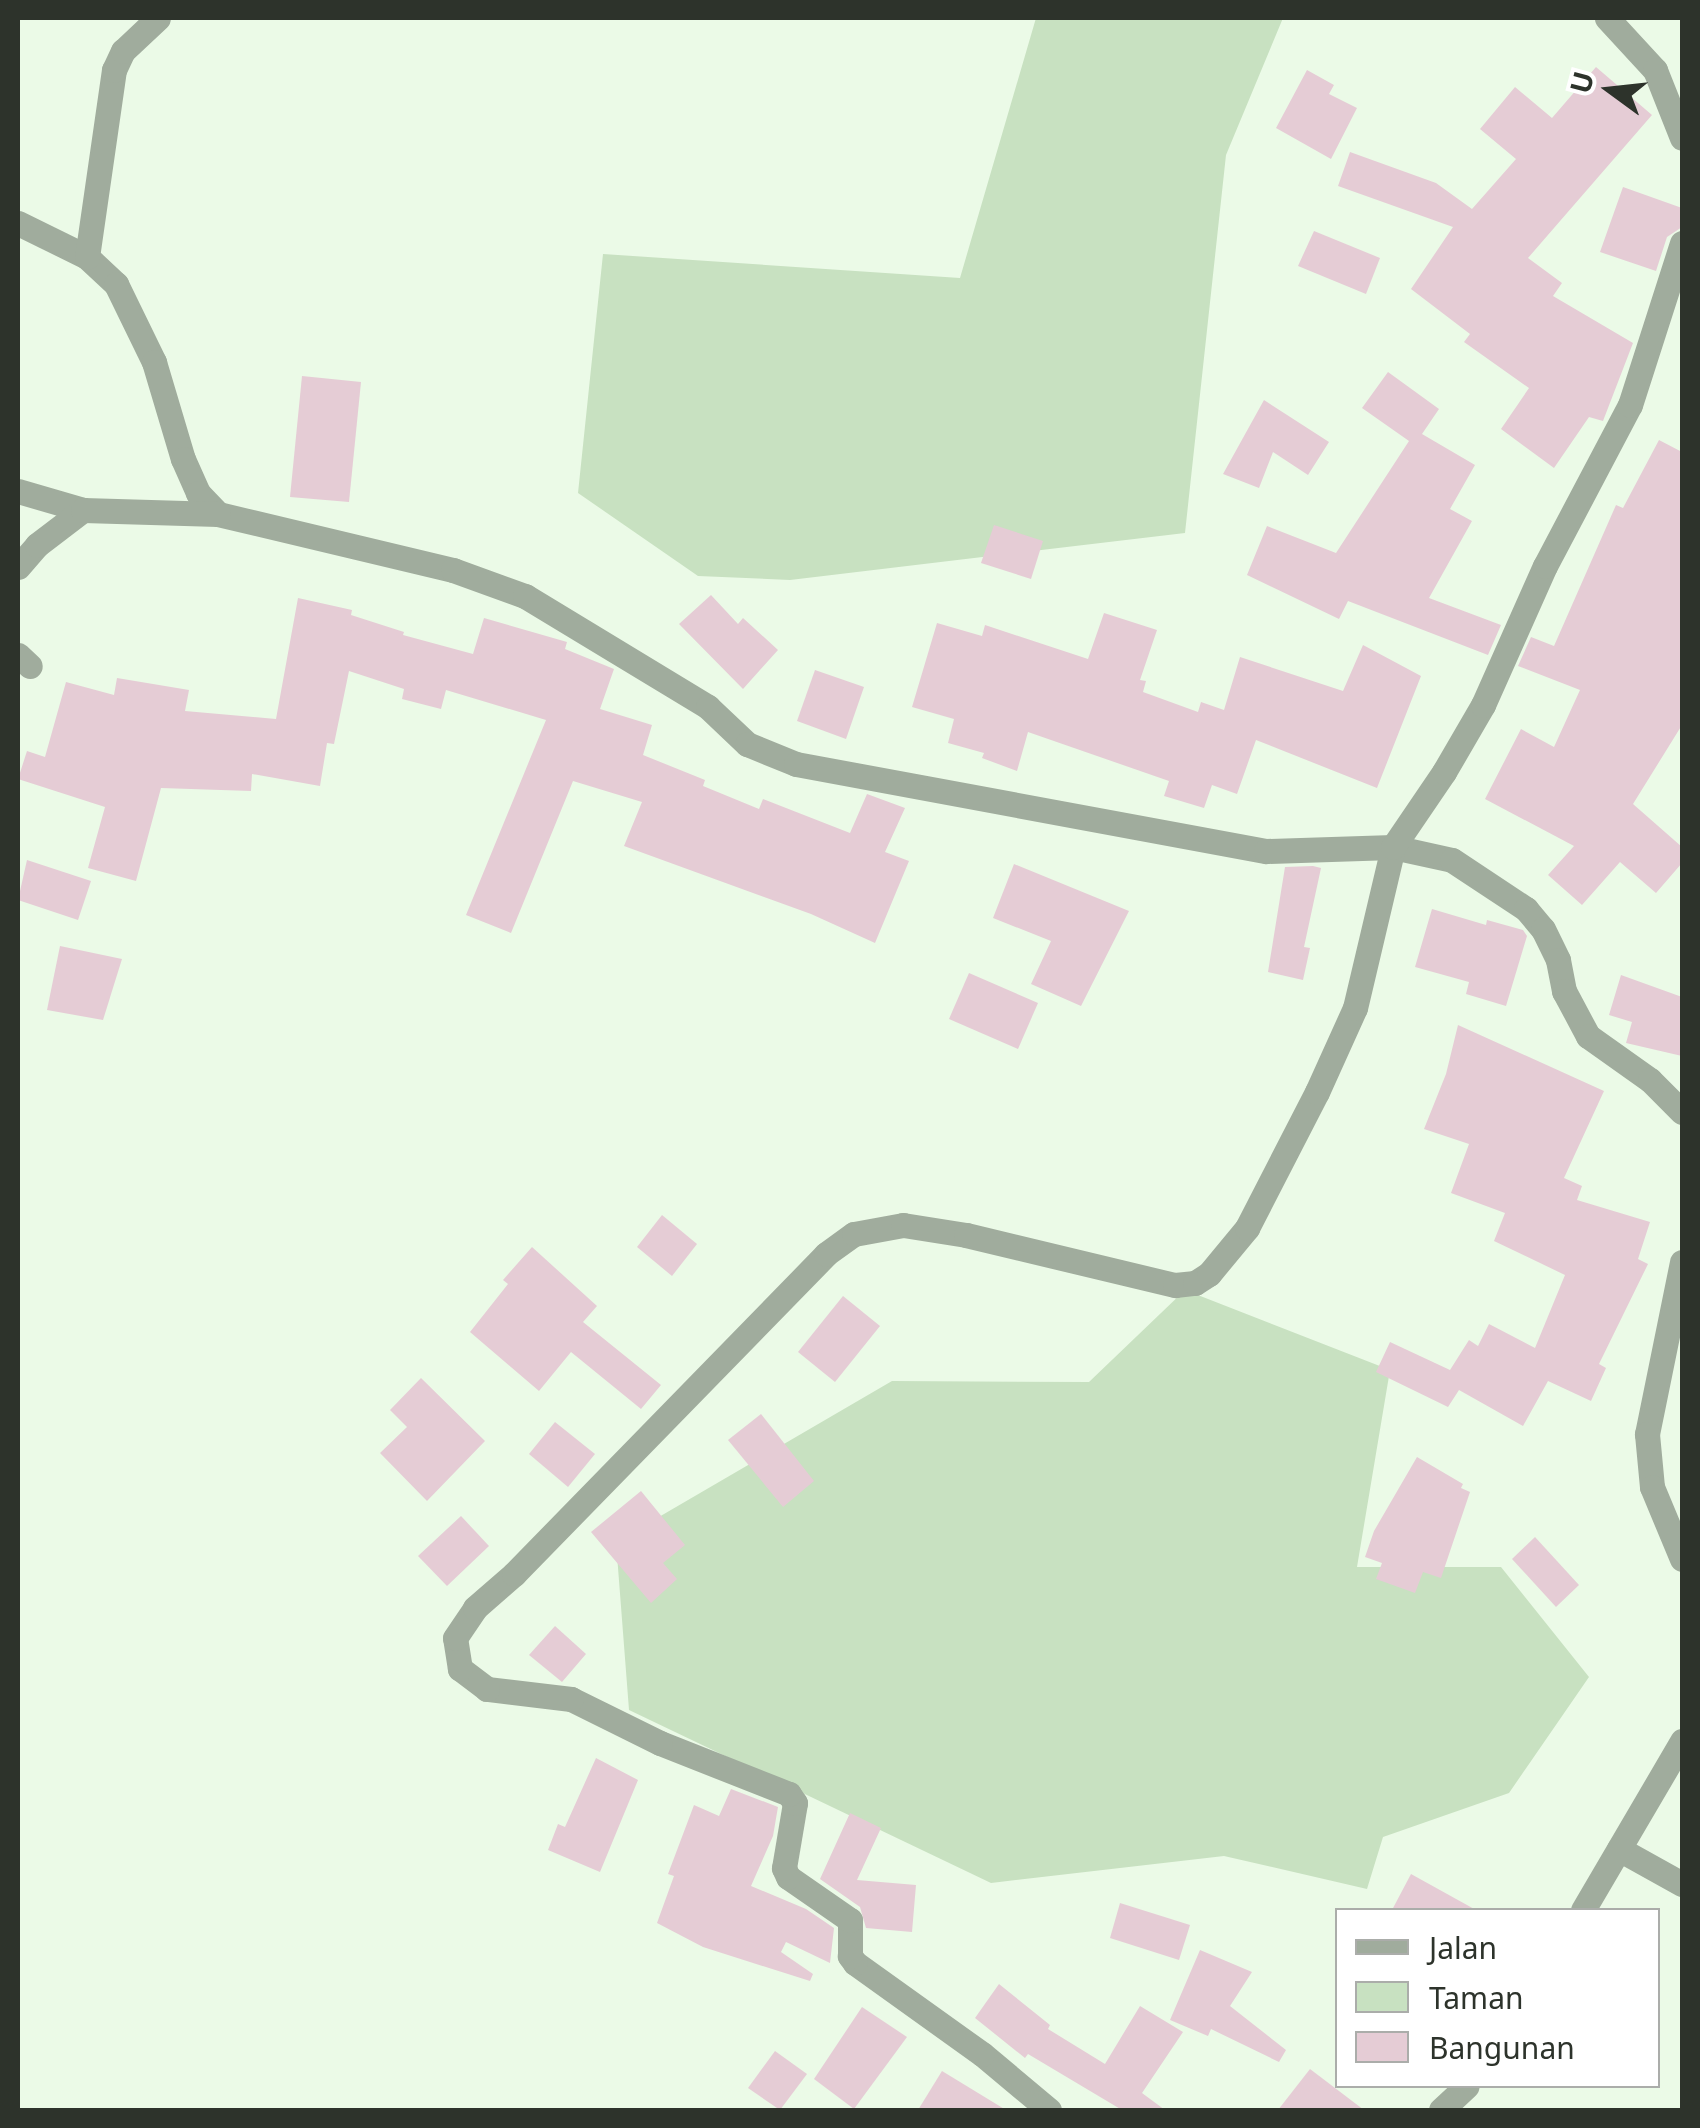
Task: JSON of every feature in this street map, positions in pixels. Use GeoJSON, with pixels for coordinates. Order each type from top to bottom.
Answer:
{"type":"FeatureCollection","features":[{"type":"Feature","properties":{"kind":"street"},"geometry":{"type":"LineString","coordinates":[[87,257],[114,70],[123,51],[158,18]]}},
{"type":"Feature","properties":{"kind":"street"},"geometry":{"type":"LineString","coordinates":[[1607,18],[1655,70],[1682,138]]}},
{"type":"Feature","properties":{"kind":"street"},"geometry":{"type":"LineString","coordinates":[[18,224],[87,257],[116,284],[154,362],[198,493],[218,514]]}},
{"type":"Feature","properties":{"kind":"street"},"geometry":{"type":"LineString","coordinates":[[1049,2110],[982,2054],[854,1963],[850,1956],[850,1920],[788,1877],[784,1868],[795,1804],[789,1794],[660,1744],[570,1699],[487,1689],[460,1670],[455,1638],[475,1608],[514,1574],[826,1254],[854,1234],[903,1225],[966,1235],[1175,1285],[1196,1283],[1208,1274],[1247,1228],[1286,1159],[1354,1008],[1393,847],[1444,772],[1482,705],[1545,566],[1630,405],[1682,243]]}},
{"type":"Feature","properties":{"kind":"street"},"geometry":{"type":"LineString","coordinates":[[18,491],[83,510],[218,514],[453,570],[525,596],[708,708],[747,744],[796,764],[1266,851],[1393,847],[1452,860],[1526,909],[1543,928],[1558,960],[1564,990],[1588,1036],[1650,1080],[1682,1112]]}},
{"type":"Feature","properties":{"kind":"street"},"geometry":{"type":"LineString","coordinates":[[18,568],[37,545],[83,510]]}},
{"type":"Feature","properties":{"kind":"street"},"geometry":{"type":"LineString","coordinates":[[1682,1262],[1647,1434],[1652,1487],[1682,1559]]}},
{"type":"Feature","properties":{"kind":"street"},"geometry":{"type":"LineString","coordinates":[[1584,1908],[1682,1741]]}},
{"type":"Feature","properties":{"kind":"street"},"geometry":{"type":"LineString","coordinates":[[1618,1849],[1682,1884]]}},
{"type":"Feature","properties":{"kind":"street"},"geometry":{"type":"LineString","coordinates":[[1441,2110],[1465,2088]]}},
{"type":"Feature","properties":{"kind":"green space"},"geometry":{"type":"Polygon","coordinates":[[[1036,18],[1283,18],[1226,155],[1185,533],[790,580],[698,576],[578,493],[603,254],[960,278],[1036,18]]]}},
{"type":"Feature","properties":{"kind":"green space"},"geometry":{"type":"Polygon","coordinates":[[[1185,1290],[1390,1370],[1357,1567],[1501,1567],[1589,1677],[1509,1793],[1383,1837],[1367,1889],[1224,1856],[991,1883],[629,1710],[616,1542],[892,1381],[1089,1382],[1185,1290]]]}},
{"type":"Feature","properties":{"kind":"building"},"geometry":{"type":"Polygon","coordinates":[[[1596,67],[1652,115],[1528,258],[1562,283],[1553,296],[1633,343],[1603,421],[1589,417],[1554,468],[1501,429],[1529,388],[1464,342],[1470,334],[1411,289],[1453,227],[1338,186],[1350,152],[1436,183],[1472,209],[1516,159],[1480,129],[1515,87],[1552,118],[1596,67]]]}},
{"type":"Feature","properties":{"kind":"building"},"geometry":{"type":"Polygon","coordinates":[[[1307,70],[1334,85],[1329,94],[1357,108],[1331,159],[1276,128],[1307,70]]]}},
{"type":"Feature","properties":{"kind":"building"},"geometry":{"type":"Polygon","coordinates":[[[1623,187],[1682,208],[1682,227],[1667,237],[1656,271],[1600,252],[1623,187]]]}},
{"type":"Feature","properties":{"kind":"building"},"geometry":{"type":"Polygon","coordinates":[[[1314,231],[1380,258],[1366,294],[1298,266],[1314,231]]]}},
{"type":"Feature","properties":{"kind":"building"},"geometry":{"type":"Polygon","coordinates":[[[1388,372],[1439,409],[1422,434],[1475,465],[1450,509],[1472,521],[1429,598],[1501,625],[1488,655],[1348,601],[1339,619],[1247,575],[1267,526],[1336,553],[1409,441],[1362,408],[1388,372]]]}},
{"type":"Feature","properties":{"kind":"building"},"geometry":{"type":"Polygon","coordinates":[[[302,376],[361,382],[349,502],[290,497],[302,376]]]}},
{"type":"Feature","properties":{"kind":"building"},"geometry":{"type":"Polygon","coordinates":[[[1264,400],[1329,442],[1308,475],[1273,452],[1259,488],[1223,474],[1264,400]]]}},
{"type":"Feature","properties":{"kind":"building"},"geometry":{"type":"Polygon","coordinates":[[[1659,440],[1682,452],[1682,725],[1633,804],[1682,847],[1682,863],[1656,893],[1620,862],[1582,905],[1548,875],[1574,846],[1485,799],[1521,729],[1554,747],[1580,690],[1518,666],[1531,637],[1554,646],[1616,505],[1623,508],[1659,440]]]}},
{"type":"Feature","properties":{"kind":"building"},"geometry":{"type":"Polygon","coordinates":[[[994,525],[1043,541],[1031,579],[981,563],[994,525]]]}},
{"type":"Feature","properties":{"kind":"building"},"geometry":{"type":"Polygon","coordinates":[[[711,595],[738,624],[743,618],[778,650],[743,689],[679,624],[711,595]]]}},
{"type":"Feature","properties":{"kind":"building"},"geometry":{"type":"Polygon","coordinates":[[[298,598],[352,610],[351,615],[404,632],[403,635],[473,654],[484,618],[567,642],[565,649],[614,669],[600,709],[652,725],[643,755],[705,780],[703,786],[759,809],[763,799],[850,833],[867,794],[905,808],[885,852],[909,861],[875,943],[811,914],[624,846],[642,802],[573,781],[511,933],[466,915],[546,720],[446,690],[441,709],[402,699],[404,689],[349,671],[334,744],[327,743],[320,786],[252,774],[251,791],[161,788],[136,881],[88,868],[105,807],[18,779],[27,751],[45,757],[66,682],[114,695],[117,678],[189,690],[185,711],[276,719],[298,598]]]}},
{"type":"Feature","properties":{"kind":"building"},"geometry":{"type":"Polygon","coordinates":[[[1104,613],[1157,630],[1140,680],[1146,681],[1143,692],[1198,712],[1201,702],[1224,710],[1240,657],[1343,691],[1363,645],[1421,676],[1377,788],[1256,740],[1237,794],[1212,785],[1204,808],[1164,796],[1169,781],[1028,732],[1017,771],[982,758],[984,753],[948,743],[954,719],[912,707],[937,623],[982,636],[985,625],[1088,659],[1104,613]]]}},
{"type":"Feature","properties":{"kind":"building"},"geometry":{"type":"Polygon","coordinates":[[[815,670],[864,687],[846,739],[797,721],[815,670]]]}},
{"type":"Feature","properties":{"kind":"building"},"geometry":{"type":"Polygon","coordinates":[[[27,860],[91,881],[78,920],[18,900],[27,860]]]}},
{"type":"Feature","properties":{"kind":"building"},"geometry":{"type":"Polygon","coordinates":[[[1014,864],[1129,911],[1081,1006],[1031,984],[1051,941],[993,918],[1014,864]]]}},
{"type":"Feature","properties":{"kind":"building"},"geometry":{"type":"Polygon","coordinates":[[[1285,867],[1321,868],[1304,947],[1310,948],[1303,980],[1268,972],[1285,867]]]}},
{"type":"Feature","properties":{"kind":"building"},"geometry":{"type":"Polygon","coordinates":[[[1432,909],[1486,925],[1487,920],[1523,930],[1527,936],[1506,1006],[1466,994],[1469,982],[1415,967],[1432,909]]]}},
{"type":"Feature","properties":{"kind":"building"},"geometry":{"type":"Polygon","coordinates":[[[60,946],[122,959],[103,1020],[47,1010],[60,946]]]}},
{"type":"Feature","properties":{"kind":"building"},"geometry":{"type":"Polygon","coordinates":[[[969,973],[1038,1003],[1018,1049],[949,1019],[969,973]]]}},
{"type":"Feature","properties":{"kind":"building"},"geometry":{"type":"Polygon","coordinates":[[[1621,975],[1682,997],[1682,1056],[1626,1043],[1632,1022],[1609,1015],[1621,975]]]}},
{"type":"Feature","properties":{"kind":"building"},"geometry":{"type":"Polygon","coordinates":[[[1458,1025],[1604,1091],[1564,1178],[1582,1186],[1577,1200],[1650,1222],[1638,1259],[1648,1264],[1599,1364],[1606,1368],[1591,1401],[1548,1381],[1523,1426],[1459,1390],[1448,1407],[1376,1372],[1390,1342],[1450,1370],[1469,1340],[1478,1346],[1489,1324],[1535,1348],[1565,1275],[1494,1241],[1505,1213],[1451,1193],[1469,1144],[1424,1129],[1446,1074],[1458,1025]]]}},
{"type":"Feature","properties":{"kind":"building"},"geometry":{"type":"Polygon","coordinates":[[[662,1215],[697,1244],[672,1276],[637,1247],[662,1215]]]}},
{"type":"Feature","properties":{"kind":"building"},"geometry":{"type":"Polygon","coordinates":[[[532,1247],[597,1306],[583,1322],[661,1385],[641,1409],[571,1352],[539,1391],[470,1332],[508,1284],[503,1280],[532,1247]]]}},
{"type":"Feature","properties":{"kind":"building"},"geometry":{"type":"Polygon","coordinates":[[[843,1296],[880,1326],[835,1382],[798,1352],[843,1296]]]}},
{"type":"Feature","properties":{"kind":"building"},"geometry":{"type":"Polygon","coordinates":[[[421,1378],[485,1441],[427,1501],[380,1453],[407,1427],[390,1410],[421,1378]]]}},
{"type":"Feature","properties":{"kind":"building"},"geometry":{"type":"Polygon","coordinates":[[[761,1414],[814,1481],[783,1507],[728,1440],[761,1414]]]}},
{"type":"Feature","properties":{"kind":"building"},"geometry":{"type":"Polygon","coordinates":[[[555,1422],[595,1454],[568,1487],[529,1454],[555,1422]]]}},
{"type":"Feature","properties":{"kind":"building"},"geometry":{"type":"Polygon","coordinates":[[[1417,1457],[1470,1492],[1441,1578],[1423,1572],[1415,1593],[1376,1579],[1382,1563],[1365,1557],[1374,1531],[1417,1457]]]}},
{"type":"Feature","properties":{"kind":"building"},"geometry":{"type":"Polygon","coordinates":[[[641,1491],[685,1545],[663,1563],[677,1579],[651,1603],[591,1532],[641,1491]]]}},
{"type":"Feature","properties":{"kind":"building"},"geometry":{"type":"Polygon","coordinates":[[[461,1516],[489,1546],[447,1586],[418,1556],[461,1516]]]}},
{"type":"Feature","properties":{"kind":"building"},"geometry":{"type":"Polygon","coordinates":[[[1535,1537],[1579,1585],[1556,1607],[1512,1559],[1535,1537]]]}},
{"type":"Feature","properties":{"kind":"building"},"geometry":{"type":"Polygon","coordinates":[[[555,1626],[586,1654],[562,1682],[529,1655],[555,1626]]]}},
{"type":"Feature","properties":{"kind":"building"},"geometry":{"type":"Polygon","coordinates":[[[596,1758],[638,1780],[600,1872],[548,1850],[558,1824],[565,1827],[596,1758]]]}},
{"type":"Feature","properties":{"kind":"building"},"geometry":{"type":"Polygon","coordinates":[[[731,1789],[778,1807],[773,1836],[751,1886],[806,1909],[834,1928],[830,1963],[786,1942],[781,1952],[813,1974],[810,1981],[703,1947],[657,1923],[674,1876],[668,1874],[694,1805],[719,1816],[731,1789]]]}},
{"type":"Feature","properties":{"kind":"building"},"geometry":{"type":"Polygon","coordinates":[[[850,1813],[881,1828],[857,1880],[916,1885],[912,1932],[866,1928],[860,1907],[820,1879],[850,1813]]]}},
{"type":"Feature","properties":{"kind":"building"},"geometry":{"type":"Polygon","coordinates":[[[1411,1874],[1472,1908],[1393,1908],[1411,1874]]]}},
{"type":"Feature","properties":{"kind":"building"},"geometry":{"type":"Polygon","coordinates":[[[1120,1903],[1190,1925],[1179,1960],[1110,1938],[1120,1903]]]}},
{"type":"Feature","properties":{"kind":"building"},"geometry":{"type":"Polygon","coordinates":[[[1200,1950],[1252,1972],[1230,2006],[1286,2050],[1279,2062],[1211,2029],[1208,2036],[1170,2020],[1200,1950]]]}},
{"type":"Feature","properties":{"kind":"building"},"geometry":{"type":"Polygon","coordinates":[[[999,1984],[1050,2025],[1048,2029],[1105,2064],[1140,2006],[1183,2032],[1142,2093],[1165,2110],[1122,2110],[1028,2054],[1025,2058],[975,2018],[999,1984]]]}},
{"type":"Feature","properties":{"kind":"building"},"geometry":{"type":"Polygon","coordinates":[[[862,2007],[907,2037],[854,2109],[814,2079],[862,2007]]]}},
{"type":"Feature","properties":{"kind":"building"},"geometry":{"type":"Polygon","coordinates":[[[775,2051],[807,2074],[780,2110],[748,2088],[775,2051]]]}},
{"type":"Feature","properties":{"kind":"building"},"geometry":{"type":"Polygon","coordinates":[[[1310,2069],[1364,2110],[1278,2110],[1310,2069]]]}},
{"type":"Feature","properties":{"kind":"building"},"geometry":{"type":"Polygon","coordinates":[[[942,2071],[1006,2110],[918,2110],[942,2071]]]}}]}
